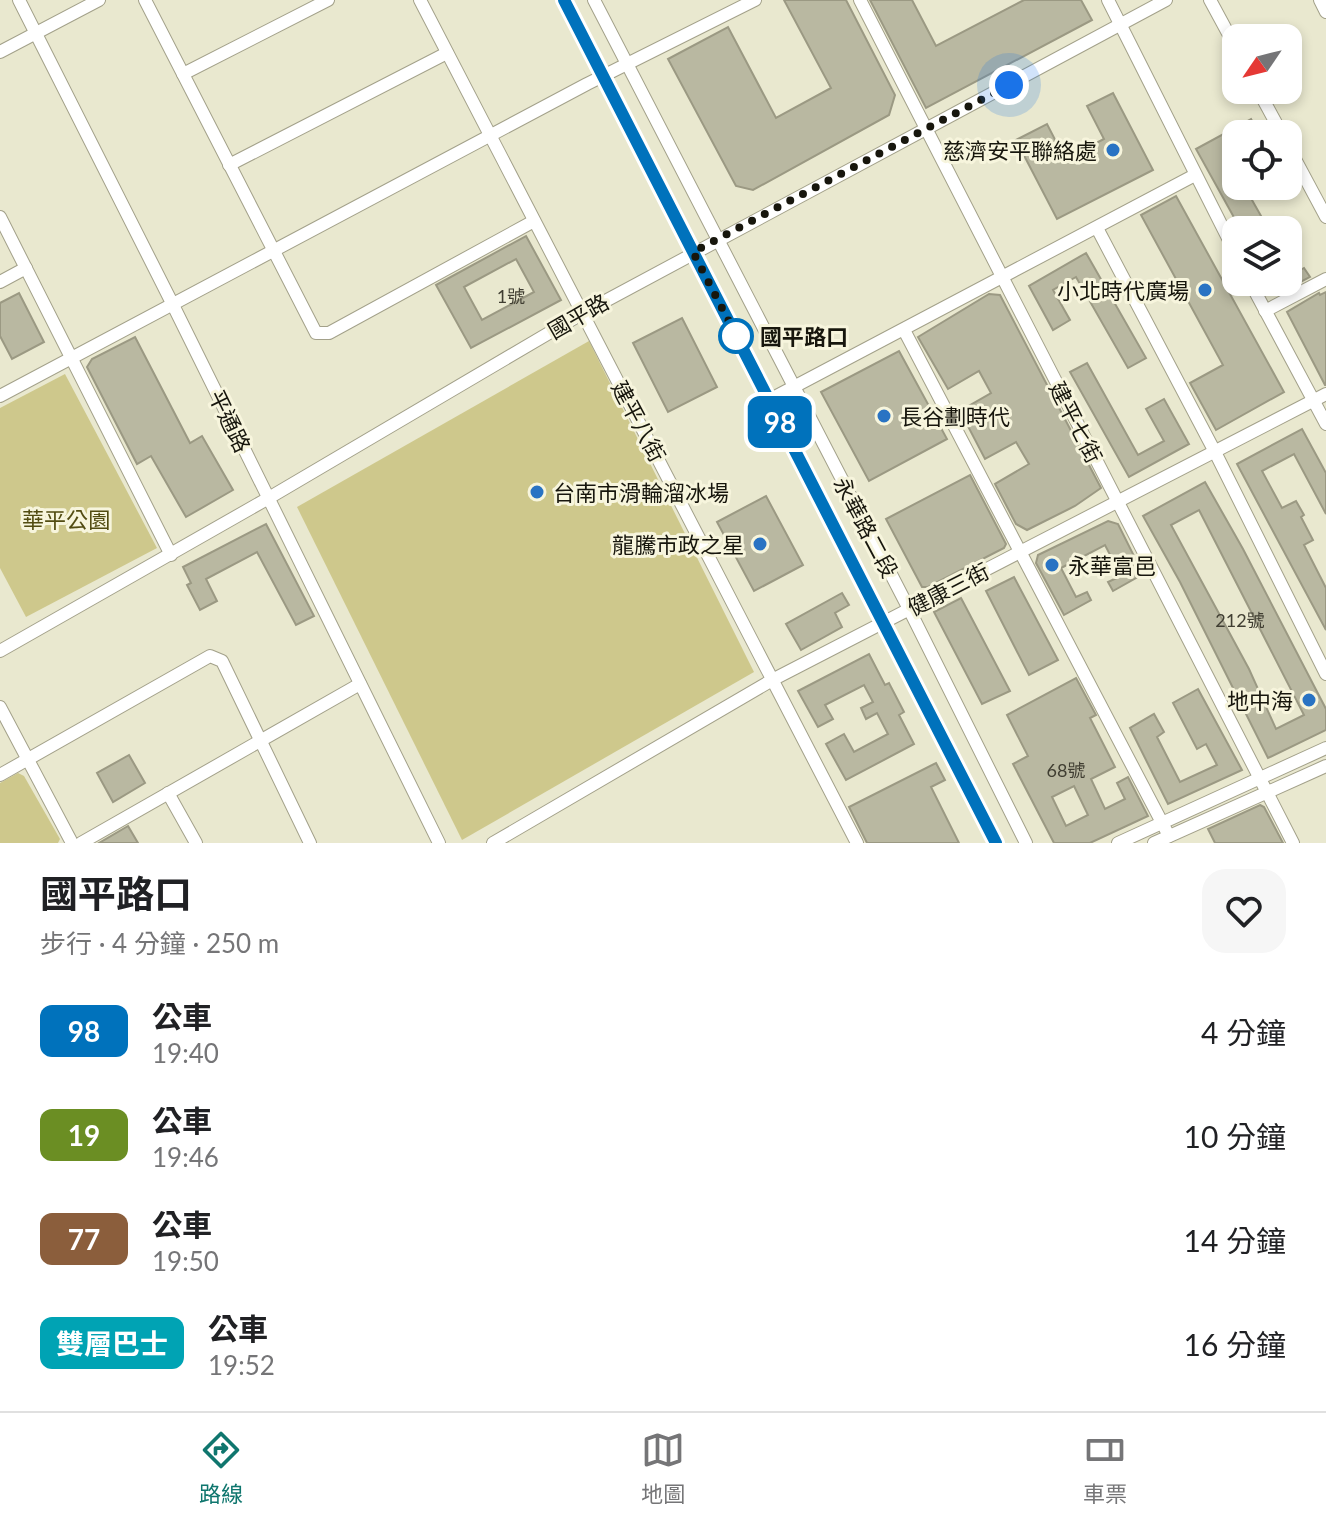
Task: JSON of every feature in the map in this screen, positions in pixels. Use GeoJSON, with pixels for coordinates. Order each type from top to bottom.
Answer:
{"type":"FeatureCollection","features":[{"type":"Feature","properties":{"kind":"street","name":"平通路"},"geometry":{"type":"LineString","coordinates":[[19,0],[439,843]]}},
{"type":"Feature","properties":{"kind":"street"},"geometry":{"type":"LineString","coordinates":[[0,52],[99,0]]}},
{"type":"Feature","properties":{"kind":"street"},"geometry":{"type":"LineString","coordinates":[[145,0],[316,333],[329,333],[534,221]]}},
{"type":"Feature","properties":{"kind":"street"},"geometry":{"type":"LineString","coordinates":[[183,74],[328,0]]}},
{"type":"Feature","properties":{"kind":"street","name":"建平八街"},"geometry":{"type":"LineString","coordinates":[[420,0],[857,843]]}},
{"type":"Feature","properties":{"kind":"street","name":"永華路二段"},"geometry":{"type":"LineString","coordinates":[[564,0],[996,843]]}},
{"type":"Feature","properties":{"kind":"street","name":"永華路二段"},"geometry":{"type":"LineString","coordinates":[[594,0],[909,609],[1026,843]]}},
{"type":"Feature","properties":{"kind":"street"},"geometry":{"type":"LineString","coordinates":[[0,396],[603,76],[755,0]]}},
{"type":"Feature","properties":{"kind":"street","name":"建平七街"},"geometry":{"type":"LineString","coordinates":[[860,0],[1293,843]]}},
{"type":"Feature","properties":{"kind":"street"},"geometry":{"type":"LineString","coordinates":[[1108,0],[1222,227]]}},
{"type":"Feature","properties":{"kind":"street","name":"國平路"},"geometry":{"type":"LineString","coordinates":[[0,651],[171,555],[583,313],[1166,0]]}},
{"type":"Feature","properties":{"kind":"street"},"geometry":{"type":"LineString","coordinates":[[1210,0],[1223,24]]}},
{"type":"Feature","properties":{"kind":"street"},"geometry":{"type":"LineString","coordinates":[[1320,0],[1326,12]]}},
{"type":"Feature","properties":{"kind":"street"},"geometry":{"type":"LineString","coordinates":[[229,165],[447,53]]}},
{"type":"Feature","properties":{"kind":"street"},"geometry":{"type":"LineString","coordinates":[[1302,172],[1326,217]]}},
{"type":"Feature","properties":{"kind":"street"},"geometry":{"type":"LineString","coordinates":[[769,400],[1195,175]]}},
{"type":"Feature","properties":{"kind":"street"},"geometry":{"type":"LineString","coordinates":[[0,217],[171,555]]}},
{"type":"Feature","properties":{"kind":"street"},"geometry":{"type":"LineString","coordinates":[[1097,228],[1215,452],[1326,674]]}},
{"type":"Feature","properties":{"kind":"street"},"geometry":{"type":"LineString","coordinates":[[0,282],[26,268]]}},
{"type":"Feature","properties":{"kind":"street"},"geometry":{"type":"LineString","coordinates":[[1265,311],[1326,279]]}},
{"type":"Feature","properties":{"kind":"street"},"geometry":{"type":"LineString","coordinates":[[1257,296],[1326,424]]}},
{"type":"Feature","properties":{"kind":"street"},"geometry":{"type":"LineString","coordinates":[[904,330],[1169,836]]}},
{"type":"Feature","properties":{"kind":"street","name":"健康三街"},"geometry":{"type":"LineString","coordinates":[[493,843],[774,679],[1326,394]]}},
{"type":"Feature","properties":{"kind":"street"},"geometry":{"type":"LineString","coordinates":[[0,775],[210,656],[222,661],[310,843]]}},
{"type":"Feature","properties":{"kind":"street"},"geometry":{"type":"LineString","coordinates":[[81,843],[360,684]]}},
{"type":"Feature","properties":{"kind":"street"},"geometry":{"type":"LineString","coordinates":[[0,707],[72,843]]}},
{"type":"Feature","properties":{"kind":"street"},"geometry":{"type":"LineString","coordinates":[[1118,843],[1326,748]]}},
{"type":"Feature","properties":{"kind":"street"},"geometry":{"type":"LineString","coordinates":[[1154,843],[1326,766]]}},
{"type":"Feature","properties":{"kind":"street"},"geometry":{"type":"LineString","coordinates":[[168,793],[196,843]]}},
{"type":"Feature","properties":{"kind":"green space"},"geometry":{"type":"Polygon","coordinates":[[[589,341],[754,672],[462,840],[297,507],[589,341]]]}},
{"type":"Feature","properties":{"kind":"green space","name":"華平公園"},"geometry":{"type":"Polygon","coordinates":[[[65,374],[157,548],[26,617],[0,568],[0,408],[65,374]]]}},
{"type":"Feature","properties":{"kind":"green space"},"geometry":{"type":"Polygon","coordinates":[[[18,773],[24,776],[60,839],[58,843],[0,843],[0,783],[18,773]]]}},
{"type":"Feature","properties":{"kind":"building"},"geometry":{"type":"Polygon","coordinates":[[[784,0],[846,0],[895,95],[889,115],[753,190],[736,186],[668,59],[728,27],[776,118],[831,88],[784,0]]]}},
{"type":"Feature","properties":{"kind":"building"},"geometry":{"type":"Polygon","coordinates":[[[870,0],[912,0],[936,46],[1024,0],[1081,0],[1092,20],[926,108],[870,0]]]}},
{"type":"Feature","properties":{"kind":"building","name":"慈濟安平聯絡處"},"geometry":{"type":"Polygon","coordinates":[[[1113,93],[1153,170],[1057,219],[1016,140],[1047,124],[1065,159],[1104,139],[1087,106],[1113,93]]]}},
{"type":"Feature","properties":{"kind":"building"},"geometry":{"type":"Polygon","coordinates":[[[1222,135],[1222,196],[1196,149],[1222,135]]]}},
{"type":"Feature","properties":{"kind":"building","name":"小北時代廣場"},"geometry":{"type":"Polygon","coordinates":[[[1176,196],[1222,279],[1222,296],[1231,296],[1284,392],[1216,430],[1190,383],[1223,365],[1141,215],[1176,196]]]}},
{"type":"Feature","properties":{"kind":"building"},"geometry":{"type":"Polygon","coordinates":[[[1224,200],[1252,200],[1261,216],[1233,216],[1224,200]]]}},
{"type":"Feature","properties":{"kind":"building"},"geometry":{"type":"Polygon","coordinates":[[[526,236],[561,300],[471,348],[436,285],[526,236]],[[516,259],[464,287],[482,320],[534,292],[516,259]]]}},
{"type":"Feature","properties":{"kind":"building"},"geometry":{"type":"Polygon","coordinates":[[[1086,253],[1146,358],[1128,368],[1076,277],[1053,290],[1070,320],[1053,330],[1029,286],[1086,253]]]}},
{"type":"Feature","properties":{"kind":"building"},"geometry":{"type":"Polygon","coordinates":[[[1302,269],[1310,277],[1302,281],[1302,269]]]}},
{"type":"Feature","properties":{"kind":"building"},"geometry":{"type":"Polygon","coordinates":[[[1326,292],[1326,385],[1325,385],[1287,312],[1326,292]]]}},
{"type":"Feature","properties":{"kind":"building"},"geometry":{"type":"Polygon","coordinates":[[[19,293],[44,342],[12,359],[0,336],[0,303],[19,293]]]}},
{"type":"Feature","properties":{"kind":"building"},"geometry":{"type":"Polygon","coordinates":[[[989,294],[1000,295],[1101,488],[1075,506],[1027,530],[1016,524],[995,484],[1029,464],[1016,442],[985,459],[960,411],[991,393],[979,371],[948,389],[918,337],[989,294]]]}},
{"type":"Feature","properties":{"kind":"building"},"geometry":{"type":"Polygon","coordinates":[[[682,318],[717,387],[668,412],[633,343],[682,318]]]}},
{"type":"Feature","properties":{"kind":"building"},"geometry":{"type":"Polygon","coordinates":[[[135,337],[190,443],[202,436],[233,490],[186,517],[151,456],[137,464],[87,367],[92,359],[135,337]]]}},
{"type":"Feature","properties":{"kind":"building","name":"長谷劃時代"},"geometry":{"type":"Polygon","coordinates":[[[899,351],[947,439],[869,481],[821,392],[899,351]]]}},
{"type":"Feature","properties":{"kind":"building"},"geometry":{"type":"Polygon","coordinates":[[[1087,363],[1138,455],[1164,441],[1146,409],[1164,399],[1189,444],[1129,477],[1070,372],[1087,363]]]}},
{"type":"Feature","properties":{"kind":"building"},"geometry":{"type":"Polygon","coordinates":[[[1302,429],[1326,473],[1326,514],[1294,454],[1262,471],[1282,508],[1296,501],[1304,515],[1301,517],[1313,540],[1304,545],[1326,588],[1326,630],[1237,464],[1302,429]]]}},
{"type":"Feature","properties":{"kind":"building"},"geometry":{"type":"Polygon","coordinates":[[[970,475],[1006,544],[1004,548],[928,587],[922,587],[886,519],[970,475]]]}},
{"type":"Feature","properties":{"kind":"building"},"geometry":{"type":"Polygon","coordinates":[[[1205,482],[1326,709],[1326,730],[1268,758],[1180,582],[1143,516],[1205,482]],[[1199,510],[1171,525],[1249,669],[1276,729],[1304,715],[1199,510]]]}},
{"type":"Feature","properties":{"kind":"building","name":"龍騰市政之星"},"geometry":{"type":"Polygon","coordinates":[[[766,496],[803,565],[754,591],[717,522],[766,496]]]}},
{"type":"Feature","properties":{"kind":"building","name":"永華富邑"},"geometry":{"type":"Polygon","coordinates":[[[1108,521],[1118,524],[1143,574],[1113,591],[1108,582],[1121,576],[1105,545],[1061,568],[1076,597],[1087,592],[1091,600],[1064,615],[1036,563],[1038,555],[1108,521]]]}},
{"type":"Feature","properties":{"kind":"building"},"geometry":{"type":"Polygon","coordinates":[[[266,524],[314,616],[296,625],[257,552],[206,579],[217,601],[200,610],[187,585],[191,583],[183,567],[266,524]]]}},
{"type":"Feature","properties":{"kind":"building"},"geometry":{"type":"Polygon","coordinates":[[[1014,577],[1058,660],[1029,675],[986,591],[1014,577]]]}},
{"type":"Feature","properties":{"kind":"building"},"geometry":{"type":"Polygon","coordinates":[[[842,593],[849,605],[835,613],[842,627],[801,650],[786,624],[842,593]]]}},
{"type":"Feature","properties":{"kind":"building"},"geometry":{"type":"Polygon","coordinates":[[[961,598],[1010,691],[982,704],[934,612],[961,598]]]}},
{"type":"Feature","properties":{"kind":"building"},"geometry":{"type":"Polygon","coordinates":[[[869,654],[904,712],[899,715],[914,744],[846,780],[826,744],[844,734],[854,752],[888,734],[877,713],[866,719],[861,708],[873,702],[864,685],[825,705],[833,719],[818,727],[798,691],[869,654]]]}},
{"type":"Feature","properties":{"kind":"building"},"geometry":{"type":"Polygon","coordinates":[[[1076,678],[1096,715],[1090,718],[1115,767],[1091,779],[1105,809],[1125,799],[1117,783],[1128,777],[1148,816],[1090,843],[1054,843],[1013,764],[1028,756],[1007,715],[1076,678]],[[1074,786],[1052,797],[1066,826],[1088,815],[1074,786]]]}},
{"type":"Feature","properties":{"kind":"building"},"geometry":{"type":"Polygon","coordinates":[[[1198,689],[1242,770],[1168,804],[1130,728],[1154,714],[1164,732],[1157,737],[1180,782],[1217,765],[1206,744],[1197,749],[1173,703],[1198,689]]]}},
{"type":"Feature","properties":{"kind":"building"},"geometry":{"type":"Polygon","coordinates":[[[129,755],[145,783],[113,802],[97,773],[129,755]]]}},
{"type":"Feature","properties":{"kind":"building"},"geometry":{"type":"Polygon","coordinates":[[[936,763],[945,780],[931,787],[959,843],[867,843],[849,807],[936,763]]]}},
{"type":"Feature","properties":{"kind":"building"},"geometry":{"type":"Polygon","coordinates":[[[1260,805],[1283,843],[1215,843],[1208,829],[1260,805]]]}},
{"type":"Feature","properties":{"kind":"building"},"geometry":{"type":"Polygon","coordinates":[[[128,826],[138,843],[99,843],[128,826]]]}},
{"type":"Feature","properties":{"kind":"bus line","name":"98"},"geometry":{"type":"LineString","coordinates":[[564,0],[996,843]]}},
{"type":"Feature","properties":{"kind":"place","name":"慈濟安平聯絡處"},"geometry":{"type":"Point","coordinates":[1113,150]}},
{"type":"Feature","properties":{"kind":"place","name":"小北時代廣場"},"geometry":{"type":"Point","coordinates":[1205,290]}},
{"type":"Feature","properties":{"kind":"place","name":"國平路口"},"geometry":{"type":"Point","coordinates":[736,336]}},
{"type":"Feature","properties":{"kind":"place","name":"長谷劃時代"},"geometry":{"type":"Point","coordinates":[884,416]}},
{"type":"Feature","properties":{"kind":"place","name":"台南市滑輪溜冰場"},"geometry":{"type":"Point","coordinates":[537,492]}},
{"type":"Feature","properties":{"kind":"place","name":"龍騰市政之星"},"geometry":{"type":"Point","coordinates":[760,544]}},
{"type":"Feature","properties":{"kind":"place","name":"永華富邑"},"geometry":{"type":"Point","coordinates":[1052,565]}},
{"type":"Feature","properties":{"kind":"place","name":"地中海"},"geometry":{"type":"Point","coordinates":[1309,700]}},
{"type":"Feature","properties":{"kind":"route"},"geometry":{"type":"LineString","coordinates":[[736,336],[739,341],[693,252],[1009,85]]}}]}
